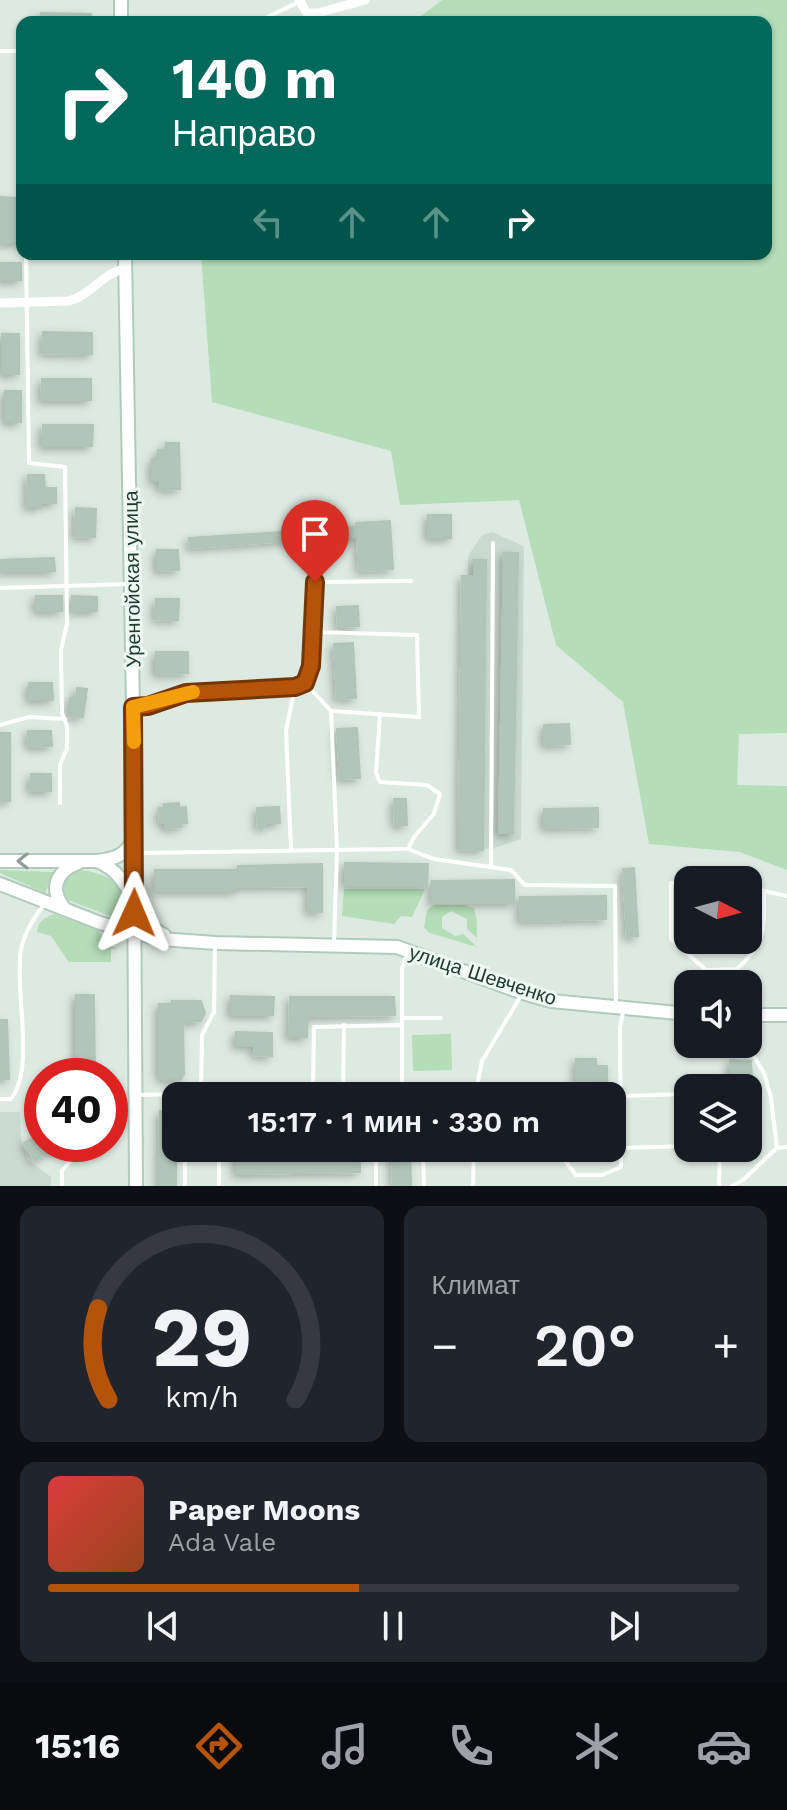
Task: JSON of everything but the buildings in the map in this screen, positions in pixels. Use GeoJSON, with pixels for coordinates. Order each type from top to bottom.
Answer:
{"type":"FeatureCollection","features":[{"type":"Feature","properties":{"kind":"street"},"geometry":{"type":"LineString","coordinates":[[299,1],[307,13],[318,13],[365,0]]}},
{"type":"Feature","properties":{"kind":"street","name":"Уренгойская улица"},"geometry":{"type":"LineString","coordinates":[[125,260],[135,828],[136,1186]]}},
{"type":"Feature","properties":{"kind":"street"},"geometry":{"type":"LineString","coordinates":[[0,303],[80,298],[109,274],[125,269]]}},
{"type":"Feature","properties":{"kind":"street"},"geometry":{"type":"LineString","coordinates":[[0,861],[113,859],[127,851],[135,828]]}},
{"type":"Feature","properties":{"kind":"street"},"geometry":{"type":"LineString","coordinates":[[65,909],[56,896],[57,879],[71,866],[93,861],[120,875],[135,905],[154,930],[181,942]]}},
{"type":"Feature","properties":{"kind":"street"},"geometry":{"type":"LineString","coordinates":[[0,884],[100,923],[124,922],[134,913],[135,905]]}},
{"type":"Feature","properties":{"kind":"street","name":"улица Шевченко"},"geometry":{"type":"LineString","coordinates":[[100,923],[136,934],[181,942],[385,945],[409,949],[551,1001],[674,1013]]}},
{"type":"Feature","properties":{"kind":"street"},"geometry":{"type":"LineString","coordinates":[[762,1015],[787,1015]]}},
{"type":"Feature","properties":{"kind":"lane"},"geometry":{"type":"LineString","coordinates":[[269,16],[299,1]]}},
{"type":"Feature","properties":{"kind":"lane"},"geometry":{"type":"LineString","coordinates":[[26,260],[29,463],[65,467],[67,624],[61,650],[62,713],[67,726],[67,748],[60,765],[60,803]]}},
{"type":"Feature","properties":{"kind":"lane"},"geometry":{"type":"LineString","coordinates":[[491,866],[493,543]]}},
{"type":"Feature","properties":{"kind":"lane"},"geometry":{"type":"LineString","coordinates":[[133,707],[148,706],[186,693],[295,687],[305,683],[311,666],[315,582],[411,581]]}},
{"type":"Feature","properties":{"kind":"lane"},"geometry":{"type":"LineString","coordinates":[[0,588],[131,584]]}},
{"type":"Feature","properties":{"kind":"lane"},"geometry":{"type":"LineString","coordinates":[[313,632],[417,635],[419,717],[331,711]]}},
{"type":"Feature","properties":{"kind":"lane"},"geometry":{"type":"LineString","coordinates":[[305,683],[331,711],[337,850],[334,944]]}},
{"type":"Feature","properties":{"kind":"lane"},"geometry":{"type":"LineString","coordinates":[[291,850],[286,731],[295,687]]}},
{"type":"Feature","properties":{"kind":"lane"},"geometry":{"type":"LineString","coordinates":[[380,714],[376,773],[380,782],[427,785],[440,794],[434,814],[408,849]]}},
{"type":"Feature","properties":{"kind":"lane"},"geometry":{"type":"LineString","coordinates":[[0,725],[29,717],[65,719]]}},
{"type":"Feature","properties":{"kind":"lane"},"geometry":{"type":"LineString","coordinates":[[135,853],[408,849],[434,859],[511,870],[525,885],[615,886],[620,1082]]}},
{"type":"Feature","properties":{"kind":"lane"},"geometry":{"type":"LineString","coordinates":[[674,883],[671,883],[671,939],[674,942]]}},
{"type":"Feature","properties":{"kind":"lane"},"geometry":{"type":"LineString","coordinates":[[762,941],[764,891],[787,896]]}},
{"type":"Feature","properties":{"kind":"lane"},"geometry":{"type":"LineString","coordinates":[[0,1099],[11,1099],[19,1088],[23,1068],[19,980],[21,949],[26,932],[46,902]]}},
{"type":"Feature","properties":{"kind":"lane"},"geometry":{"type":"LineString","coordinates":[[201,1082],[202,1035],[214,1012],[216,943]]}},
{"type":"Feature","properties":{"kind":"lane"},"geometry":{"type":"LineString","coordinates":[[402,1082],[402,968],[409,949]]}},
{"type":"Feature","properties":{"kind":"lane"},"geometry":{"type":"LineString","coordinates":[[688,954],[706,970],[737,969],[753,954]]}},
{"type":"Feature","properties":{"kind":"lane"},"geometry":{"type":"LineString","coordinates":[[478,1082],[482,1061],[523,993]]}},
{"type":"Feature","properties":{"kind":"lane"},"geometry":{"type":"LineString","coordinates":[[402,1018],[441,1018]]}},
{"type":"Feature","properties":{"kind":"lane"},"geometry":{"type":"LineString","coordinates":[[343,1082],[344,1025]]}},
{"type":"Feature","properties":{"kind":"lane"},"geometry":{"type":"LineString","coordinates":[[313,1082],[314,1027],[402,1025]]}},
{"type":"Feature","properties":{"kind":"lane"},"geometry":{"type":"LineString","coordinates":[[755,1058],[764,1073],[771,1097],[777,1148]]}},
{"type":"Feature","properties":{"kind":"lane"},"geometry":{"type":"LineString","coordinates":[[626,1096],[674,1094]]}},
{"type":"Feature","properties":{"kind":"lane"},"geometry":{"type":"LineString","coordinates":[[136,1095],[162,1095]]}},
{"type":"Feature","properties":{"kind":"lane"},"geometry":{"type":"LineString","coordinates":[[626,1148],[674,1146]]}},
{"type":"Feature","properties":{"kind":"lane"},"geometry":{"type":"LineString","coordinates":[[732,1186],[743,1180],[777,1148],[787,1147]]}},
{"type":"Feature","properties":{"kind":"lane"},"geometry":{"type":"LineString","coordinates":[[62,1186],[62,1171],[69,1162]]}},
{"type":"Feature","properties":{"kind":"lane"},"geometry":{"type":"LineString","coordinates":[[185,1162],[185,1186]]}},
{"type":"Feature","properties":{"kind":"lane"},"geometry":{"type":"LineString","coordinates":[[219,1162],[219,1186]]}},
{"type":"Feature","properties":{"kind":"lane"},"geometry":{"type":"LineString","coordinates":[[376,1162],[376,1186]]}},
{"type":"Feature","properties":{"kind":"lane"},"geometry":{"type":"LineString","coordinates":[[423,1162],[424,1186]]}},
{"type":"Feature","properties":{"kind":"lane"},"geometry":{"type":"LineString","coordinates":[[473,1186],[474,1162]]}},
{"type":"Feature","properties":{"kind":"lane"},"geometry":{"type":"LineString","coordinates":[[566,1162],[576,1175],[602,1175],[621,1167],[621,1162]]}},
{"type":"Feature","properties":{"kind":"lane"},"geometry":{"type":"LineString","coordinates":[[719,1186],[720,1162]]}},
{"type":"Feature","properties":{"kind":"shaded area"},"geometry":{"type":"Polygon","coordinates":[[[492,532],[524,546],[521,839],[492,849],[465,848],[468,556],[482,535],[492,532]]]}},
{"type":"Feature","properties":{"kind":"shaded area"},"geometry":{"type":"Polygon","coordinates":[[[0,1112],[20,1112],[24,1162],[31,1162],[51,1177],[51,1186],[0,1186],[0,1112]]]}},
{"type":"Feature","properties":{"kind":"green space"},"geometry":{"type":"Polygon","coordinates":[[[442,0],[787,0],[787,733],[739,734],[737,785],[787,786],[787,870],[740,852],[649,844],[623,702],[556,645],[519,500],[400,505],[391,451],[212,402],[201,260],[772,260],[772,16],[421,16],[442,0]]]}},
{"type":"Feature","properties":{"kind":"green space"},"geometry":{"type":"Polygon","coordinates":[[[0,870],[54,872],[45,893],[0,873],[0,870]]]}},
{"type":"Feature","properties":{"kind":"green space"},"geometry":{"type":"Polygon","coordinates":[[[79,870],[98,874],[123,889],[127,905],[122,915],[110,916],[68,900],[63,890],[65,881],[79,870]]]}},
{"type":"Feature","properties":{"kind":"green space"},"geometry":{"type":"Polygon","coordinates":[[[344,889],[425,889],[412,917],[401,916],[394,924],[342,916],[344,889]]]}},
{"type":"Feature","properties":{"kind":"green space"},"geometry":{"type":"Polygon","coordinates":[[[434,905],[474,908],[477,938],[467,929],[467,919],[451,911],[442,917],[442,928],[455,936],[463,934],[477,947],[430,933],[424,928],[427,910],[434,905]]]}},
{"type":"Feature","properties":{"kind":"green space"},"geometry":{"type":"Polygon","coordinates":[[[54,914],[99,931],[105,945],[118,948],[111,949],[111,962],[69,962],[51,936],[37,932],[42,920],[54,914]]]}},
{"type":"Feature","properties":{"kind":"green space"},"geometry":{"type":"Polygon","coordinates":[[[451,1034],[452,1070],[413,1071],[412,1035],[451,1034]]]}},
{"type":"Feature","properties":{"kind":"slow traffic"},"geometry":{"type":"LineString","coordinates":[[134,742],[133,707],[148,706],[193,692]]}},
{"type":"Feature","properties":{"kind":"route"},"geometry":{"type":"LineString","coordinates":[[134,913],[133,707],[148,706],[186,693],[295,687],[305,683],[311,666],[315,582]]}}]}
